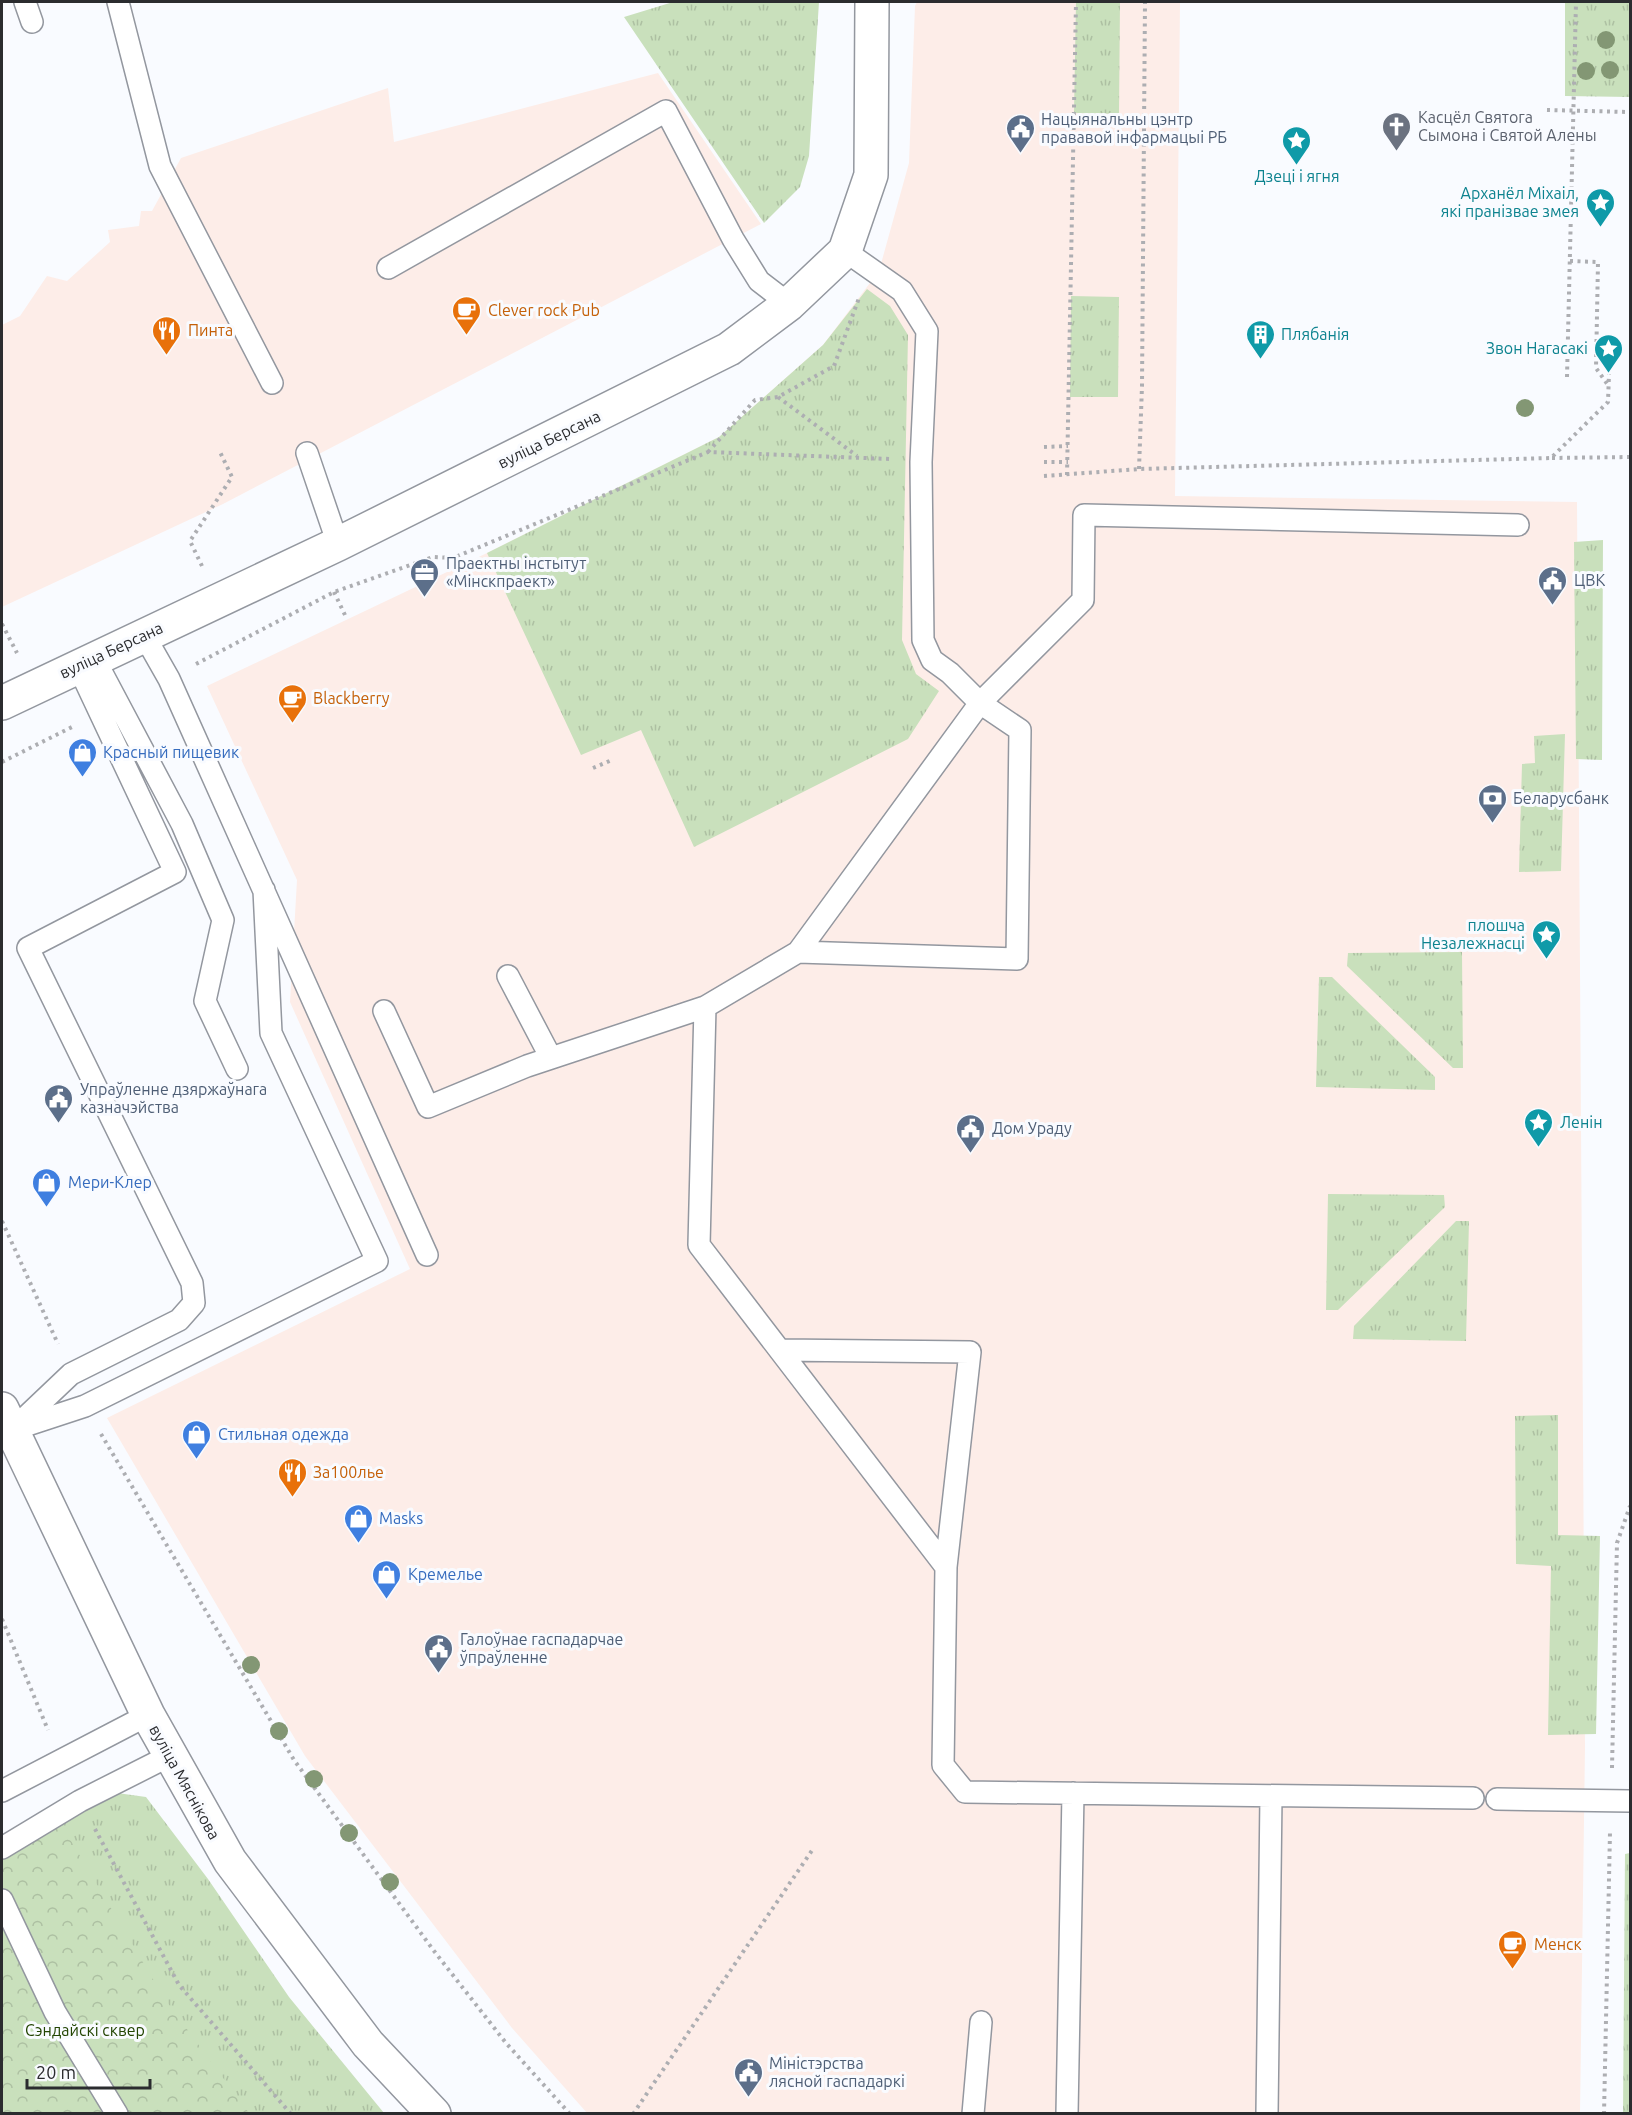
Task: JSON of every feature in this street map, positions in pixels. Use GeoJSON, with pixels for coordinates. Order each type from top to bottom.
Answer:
{"type":"FeatureCollection","features":[{"type":"Feature","properties":{"kind":"street","name":"вуліца Берсана"},"geometry":{"type":"LineString","coordinates":[[2,703],[338,544],[729,349],[789,304],[845,251],[871,175],[872,2]]}},
{"type":"Feature","properties":{"kind":"street","name":"вуліца Мяснікова"},"geometry":{"type":"LineString","coordinates":[[7,1419],[148,1715],[230,1861],[368,2044],[434,2114]]}},
{"type":"Feature","properties":{"kind":"lane"},"geometry":{"type":"LineString","coordinates":[[25,2],[32,22]]}},
{"type":"Feature","properties":{"kind":"lane"},"geometry":{"type":"LineString","coordinates":[[118,2],[160,166],[272,382]]}},
{"type":"Feature","properties":{"kind":"lane"},"geometry":{"type":"LineString","coordinates":[[388,268],[666,111],[733,239],[759,281],[789,304]]}},
{"type":"Feature","properties":{"kind":"lane"},"geometry":{"type":"LineString","coordinates":[[798,952],[1017,959],[1020,730],[980,703],[950,673],[932,660],[923,640],[921,462],[927,331],[902,291],[845,251]]}},
{"type":"Feature","properties":{"kind":"lane"},"geometry":{"type":"LineString","coordinates":[[307,453],[338,544]]}},
{"type":"Feature","properties":{"kind":"lane"},"geometry":{"type":"LineString","coordinates":[[384,1011],[428,1107],[527,1066],[705,1007],[798,952],[980,703],[1083,600],[1084,514],[1518,525]]}},
{"type":"Feature","properties":{"kind":"lane"},"geometry":{"type":"LineString","coordinates":[[144,635],[169,679],[427,1255]]}},
{"type":"Feature","properties":{"kind":"lane"},"geometry":{"type":"LineString","coordinates":[[86,662],[182,824],[223,920],[205,1001],[237,1069]]}},
{"type":"Feature","properties":{"kind":"lane"},"geometry":{"type":"LineString","coordinates":[[7,1419],[71,1374],[179,1320],[194,1303],[192,1283],[28,948],[175,872],[86,662]]}},
{"type":"Feature","properties":{"kind":"lane"},"geometry":{"type":"LineString","coordinates":[[7,1419],[84,1406],[377,1261],[271,1033],[264,890]]}},
{"type":"Feature","properties":{"kind":"lane"},"geometry":{"type":"LineString","coordinates":[[508,976],[551,1058]]}},
{"type":"Feature","properties":{"kind":"lane"},"geometry":{"type":"LineString","coordinates":[[705,1007],[699,1245],[946,1567]]}},
{"type":"Feature","properties":{"kind":"lane"},"geometry":{"type":"LineString","coordinates":[[780,1350],[970,1352],[946,1567],[943,1765],[965,1792],[1473,1798]]}},
{"type":"Feature","properties":{"kind":"lane"},"geometry":{"type":"LineString","coordinates":[[2,1791],[148,1715]]}},
{"type":"Feature","properties":{"kind":"lane"},"geometry":{"type":"LineString","coordinates":[[2,1848],[80,1801],[171,1755]]}},
{"type":"Feature","properties":{"kind":"lane"},"geometry":{"type":"LineString","coordinates":[[1066,2114],[1073,1793]]}},
{"type":"Feature","properties":{"kind":"lane"},"geometry":{"type":"LineString","coordinates":[[1267,2114],[1271,1796]]}},
{"type":"Feature","properties":{"kind":"lane"},"geometry":{"type":"LineString","coordinates":[[1497,1799],[1630,1801]]}},
{"type":"Feature","properties":{"kind":"lane"},"geometry":{"type":"LineString","coordinates":[[2,1900],[55,2012],[117,2114]]}},
{"type":"Feature","properties":{"kind":"lane"},"geometry":{"type":"LineString","coordinates":[[973,2114],[981,2022]]}},
{"type":"Feature","properties":{"kind":"path"},"geometry":{"type":"LineString","coordinates":[[1067,475],[1076,2]]}},
{"type":"Feature","properties":{"kind":"path"},"geometry":{"type":"LineString","coordinates":[[1139,469],[1142,386],[1145,2]]}},
{"type":"Feature","properties":{"kind":"path"},"geometry":{"type":"LineString","coordinates":[[1567,377],[1576,2]]}},
{"type":"Feature","properties":{"kind":"path"},"geometry":{"type":"LineString","coordinates":[[1547,110],[1630,112]]}},
{"type":"Feature","properties":{"kind":"path"},"geometry":{"type":"LineString","coordinates":[[1570,261],[1598,262],[1596,368],[1609,385]]}},
{"type":"Feature","properties":{"kind":"path"},"geometry":{"type":"LineString","coordinates":[[1551,458],[1608,402],[1609,374]]}},
{"type":"Feature","properties":{"kind":"path"},"geometry":{"type":"LineString","coordinates":[[778,397],[858,457]]}},
{"type":"Feature","properties":{"kind":"path"},"geometry":{"type":"LineString","coordinates":[[1044,447],[1068,446]]}},
{"type":"Feature","properties":{"kind":"path"},"geometry":{"type":"LineString","coordinates":[[202,567],[190,541],[232,477],[220,452]]}},
{"type":"Feature","properties":{"kind":"path"},"geometry":{"type":"LineString","coordinates":[[195,665],[334,592],[433,557],[453,558],[708,452],[858,457],[921,462]]}},
{"type":"Feature","properties":{"kind":"path"},"geometry":{"type":"LineString","coordinates":[[1044,476],[1139,469],[1630,457]]}},
{"type":"Feature","properties":{"kind":"path"},"geometry":{"type":"LineString","coordinates":[[1044,462],[1068,462]]}},
{"type":"Feature","properties":{"kind":"path"},"geometry":{"type":"LineString","coordinates":[[334,592],[345,615]]}},
{"type":"Feature","properties":{"kind":"path"},"geometry":{"type":"LineString","coordinates":[[2,624],[19,656]]}},
{"type":"Feature","properties":{"kind":"path"},"geometry":{"type":"LineString","coordinates":[[593,768],[612,760]]}},
{"type":"Feature","properties":{"kind":"path"},"geometry":{"type":"LineString","coordinates":[[143,1504],[294,1760],[491,2025],[570,2114]]}},
{"type":"Feature","properties":{"kind":"path"},"geometry":{"type":"LineString","coordinates":[[2,1619],[60,1760]]}},
{"type":"Feature","properties":{"kind":"path"},"geometry":{"type":"LineString","coordinates":[[80,1801],[179,1984],[291,2114]]}},
{"type":"Feature","properties":{"kind":"path"},"geometry":{"type":"LineString","coordinates":[[633,2114],[813,1849]]}},
{"type":"Feature","properties":{"kind":"shaded area"},"geometry":{"type":"Polygon","coordinates":[[[917,2],[1180,2],[1175,496],[1577,502],[1585,1747],[1580,2113],[587,2113],[512,2028],[305,1756],[107,1418],[410,1269],[290,1002],[297,880],[207,686],[487,553],[719,437],[823,345],[879,271],[909,163],[917,2]]]}},
{"type":"Feature","properties":{"kind":"shaded area"},"geometry":{"type":"Polygon","coordinates":[[[658,73],[761,224],[223,504],[2,607],[2,325],[20,316],[47,276],[67,281],[110,242],[108,230],[139,226],[141,211],[152,211],[181,158],[388,88],[394,142],[658,73]]]}},
{"type":"Feature","properties":{"kind":"green space"},"geometry":{"type":"Polygon","coordinates":[[[673,2],[819,2],[809,156],[800,187],[764,223],[624,17],[673,2]]]}},
{"type":"Feature","properties":{"kind":"green space"},"geometry":{"type":"Polygon","coordinates":[[[1076,2],[1120,2],[1119,114],[1074,113],[1076,2]]]}},
{"type":"Feature","properties":{"kind":"green space"},"geometry":{"type":"Polygon","coordinates":[[[1565,2],[1630,2],[1630,97],[1565,96],[1565,2]]]}},
{"type":"Feature","properties":{"kind":"green space"},"geometry":{"type":"Polygon","coordinates":[[[867,289],[890,306],[908,335],[902,640],[916,674],[939,691],[908,739],[694,847],[641,730],[581,755],[487,553],[719,437],[823,345],[867,289]]]}},
{"type":"Feature","properties":{"kind":"green space"},"geometry":{"type":"Polygon","coordinates":[[[1071,296],[1119,297],[1118,397],[1070,397],[1071,296]]]}},
{"type":"Feature","properties":{"kind":"green space"},"geometry":{"type":"Polygon","coordinates":[[[1603,540],[1602,760],[1576,759],[1574,542],[1603,540]]]}},
{"type":"Feature","properties":{"kind":"green space"},"geometry":{"type":"Polygon","coordinates":[[[1565,734],[1561,871],[1519,872],[1522,764],[1535,763],[1534,736],[1565,734]]]}},
{"type":"Feature","properties":{"kind":"green space"},"geometry":{"type":"Polygon","coordinates":[[[1462,952],[1463,1068],[1453,1068],[1347,966],[1348,953],[1462,952]]]}},
{"type":"Feature","properties":{"kind":"green space"},"geometry":{"type":"Polygon","coordinates":[[[1319,977],[1332,977],[1435,1077],[1435,1090],[1316,1087],[1319,977]]]}},
{"type":"Feature","properties":{"kind":"green space"},"geometry":{"type":"Polygon","coordinates":[[[1328,1194],[1444,1195],[1445,1207],[1338,1310],[1326,1310],[1328,1194]]]}},
{"type":"Feature","properties":{"kind":"green space"},"geometry":{"type":"Polygon","coordinates":[[[1456,1221],[1469,1221],[1466,1341],[1353,1339],[1354,1326],[1456,1221]]]}},
{"type":"Feature","properties":{"kind":"green space"},"geometry":{"type":"Polygon","coordinates":[[[1558,1415],[1558,1535],[1600,1536],[1596,1734],[1548,1735],[1551,1566],[1516,1564],[1515,1416],[1558,1415]]]}},
{"type":"Feature","properties":{"kind":"green space"},"geometry":{"type":"Polygon","coordinates":[[[117,1793],[146,1797],[208,1879],[289,1997],[384,2113],[153,2113],[60,1822],[117,1793]]]}},
{"type":"Feature","properties":{"kind":"green space","name":"Сэндайскі сквер"},"geometry":{"type":"Polygon","coordinates":[[[60,1822],[164,1998],[249,2113],[2,2113],[2,1859],[60,1822]]]}},
{"type":"Feature","properties":{"kind":"green space"},"geometry":{"type":"Polygon","coordinates":[[[1630,1853],[1630,2113],[1623,2114],[1625,1854],[1630,1853]]]}},
{"type":"Feature","properties":{"kind":"place","name":"Касцёл Святога Сымона і Святой Алены"},"geometry":{"type":"Point","coordinates":[1397,152]}},
{"type":"Feature","properties":{"kind":"place","name":"Нацыянальны цэнтр прававой інфармацыі РБ"},"geometry":{"type":"Point","coordinates":[1020,154]}},
{"type":"Feature","properties":{"kind":"place","name":"Дзеці і ягня"},"geometry":{"type":"Point","coordinates":[1297,166]}},
{"type":"Feature","properties":{"kind":"place","name":"Арханёл Міхаіл, які пранізвае змея"},"geometry":{"type":"Point","coordinates":[1600,228]}},
{"type":"Feature","properties":{"kind":"place","name":"Clever rock Pub"},"geometry":{"type":"Point","coordinates":[467,336]}},
{"type":"Feature","properties":{"kind":"place","name":"Пинта"},"geometry":{"type":"Point","coordinates":[167,356]}},
{"type":"Feature","properties":{"kind":"place","name":"Плябанія"},"geometry":{"type":"Point","coordinates":[1260,360]}},
{"type":"Feature","properties":{"kind":"place","name":"Звон Нагасакі"},"geometry":{"type":"Point","coordinates":[1609,374]}},
{"type":"Feature","properties":{"kind":"place","name":"Праектны інстытут «Мінскпраект»"},"geometry":{"type":"Point","coordinates":[425,598]}},
{"type":"Feature","properties":{"kind":"place","name":"ЦВК"},"geometry":{"type":"Point","coordinates":[1553,606]}},
{"type":"Feature","properties":{"kind":"place","name":"Blackberry"},"geometry":{"type":"Point","coordinates":[292,724]}},
{"type":"Feature","properties":{"kind":"place","name":"Красный пищевик"},"geometry":{"type":"Point","coordinates":[82,778]}},
{"type":"Feature","properties":{"kind":"place","name":"Беларусбанк"},"geometry":{"type":"Point","coordinates":[1492,824]}},
{"type":"Feature","properties":{"kind":"place","name":"плошча Незалежнасці"},"geometry":{"type":"Point","coordinates":[1546,960]}},
{"type":"Feature","properties":{"kind":"place","name":"Упраўленне дзяржаўнага казначэйства"},"geometry":{"type":"Point","coordinates":[59,1124]}},
{"type":"Feature","properties":{"kind":"place","name":"Ленін"},"geometry":{"type":"Point","coordinates":[1539,1148]}},
{"type":"Feature","properties":{"kind":"place","name":"Дом Ураду"},"geometry":{"type":"Point","coordinates":[971,1154]}},
{"type":"Feature","properties":{"kind":"place","name":"Мери-Клер"},"geometry":{"type":"Point","coordinates":[47,1208]}},
{"type":"Feature","properties":{"kind":"place","name":"Стильная одежда"},"geometry":{"type":"Point","coordinates":[197,1460]}},
{"type":"Feature","properties":{"kind":"place","name":"За100лье"},"geometry":{"type":"Point","coordinates":[292,1498]}},
{"type":"Feature","properties":{"kind":"place","name":"Masks"},"geometry":{"type":"Point","coordinates":[358,1544]}},
{"type":"Feature","properties":{"kind":"place","name":"Кремелье"},"geometry":{"type":"Point","coordinates":[387,1600]}},
{"type":"Feature","properties":{"kind":"place","name":"Галоўнае гаспадарчае ўпраўленне"},"geometry":{"type":"Point","coordinates":[439,1674]}},
{"type":"Feature","properties":{"kind":"place","name":"Менск"},"geometry":{"type":"Point","coordinates":[1513,1970]}},
{"type":"Feature","properties":{"kind":"place","name":"Міністэрства лясной гаспадаркі"},"geometry":{"type":"Point","coordinates":[748,2098]}}]}
